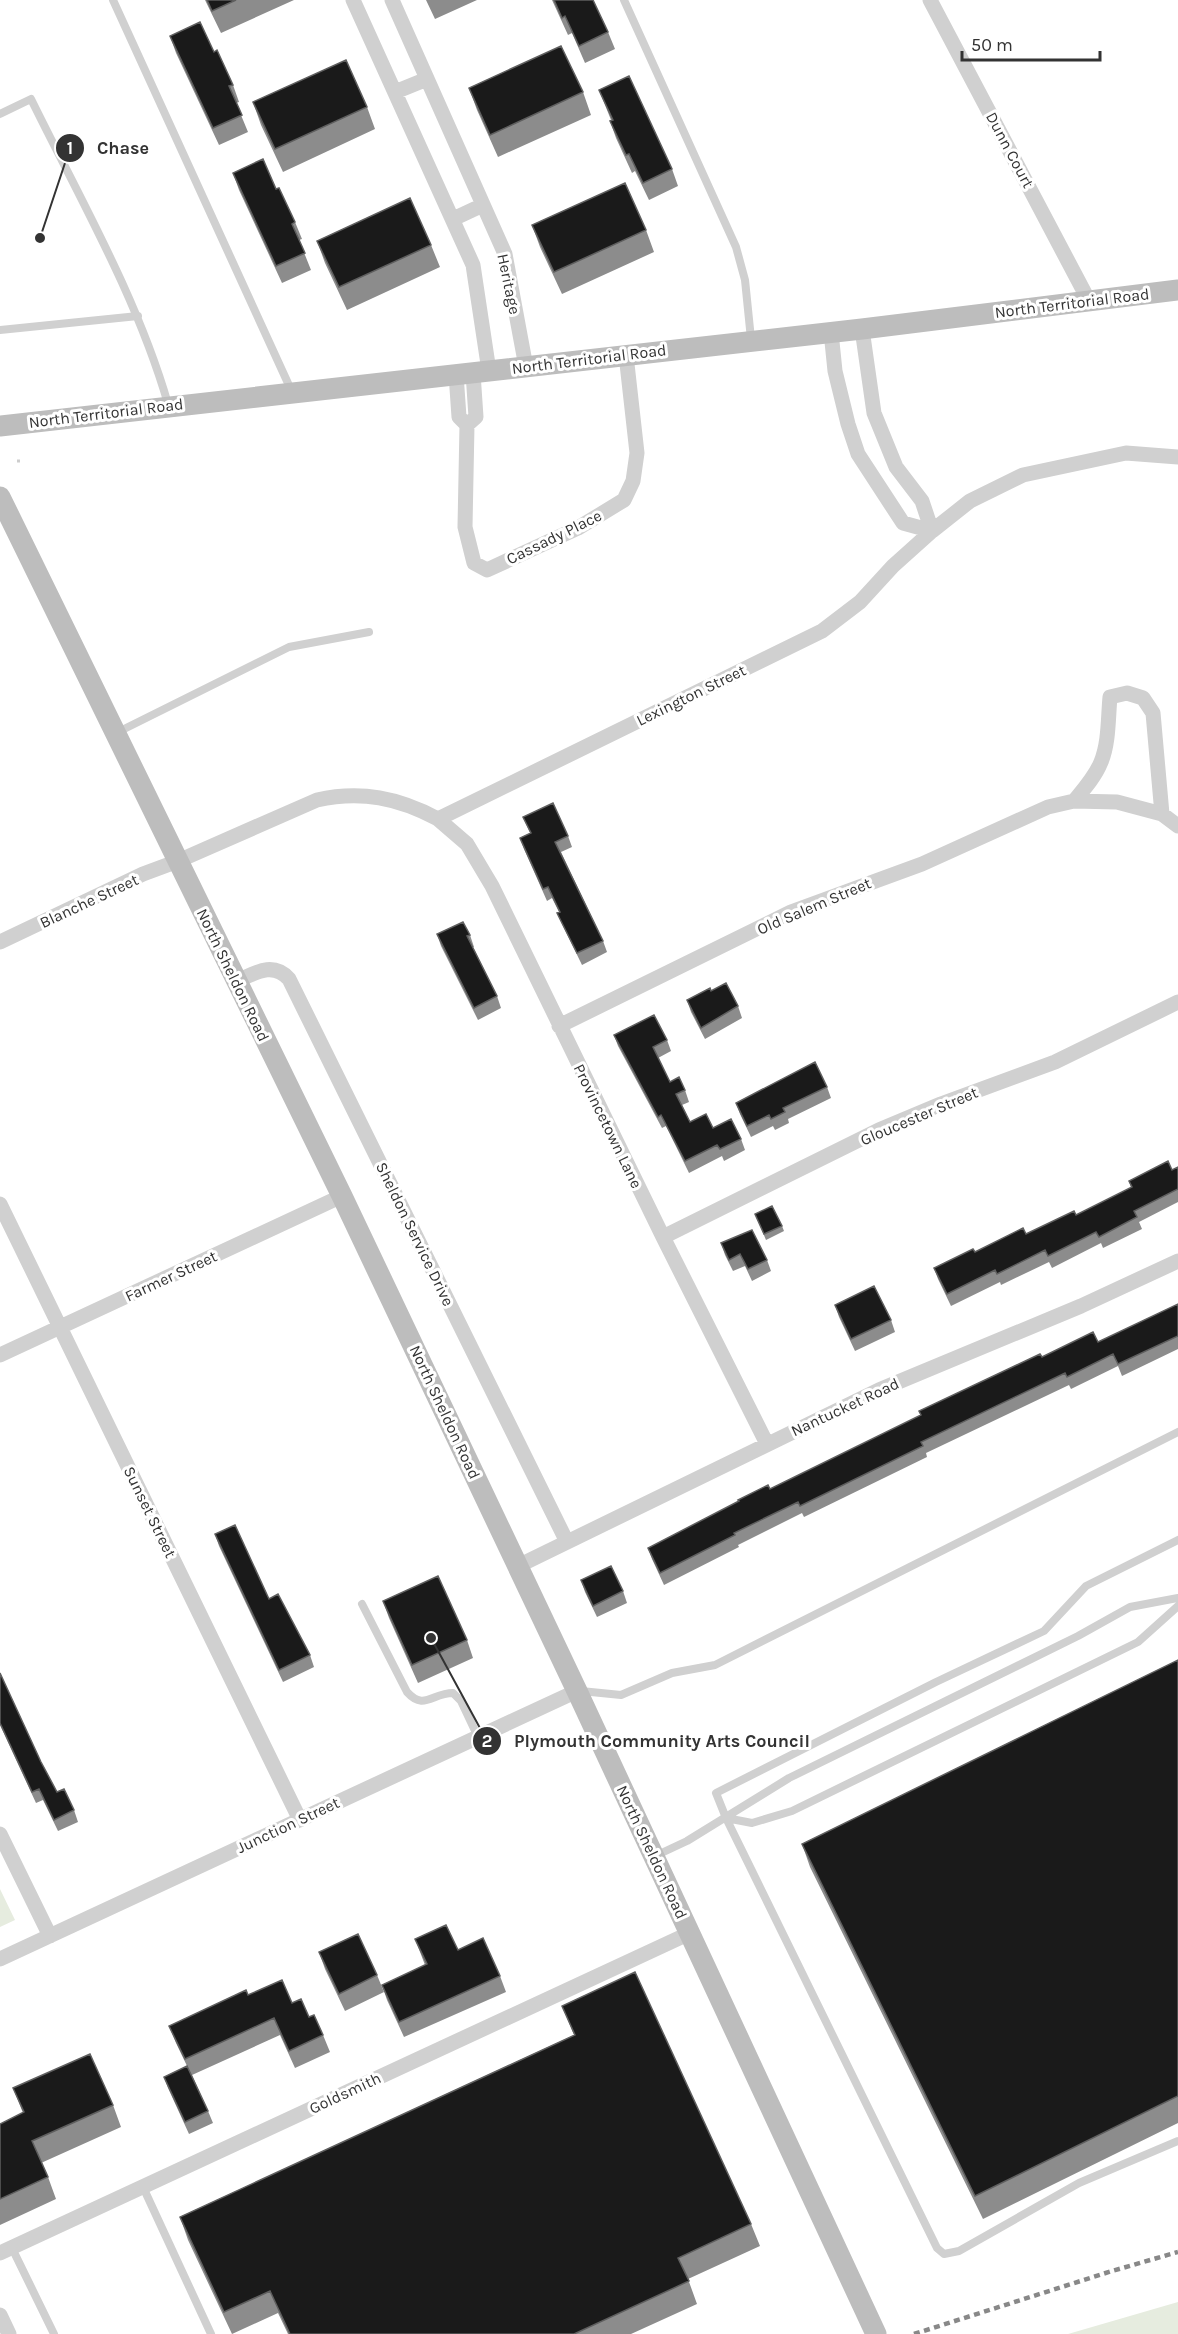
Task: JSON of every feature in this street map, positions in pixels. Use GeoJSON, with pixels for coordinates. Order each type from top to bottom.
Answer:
{"type":"FeatureCollection","features":[{"type":"Feature","properties":{"kind":"main road","name":"North Territorial Road"},"geometry":{"type":"LineString","coordinates":[[0,426],[862,329],[1178,290]]}},
{"type":"Feature","properties":{"kind":"main road","name":"North Sheldon Road"},"geometry":{"type":"LineString","coordinates":[[0,497],[342,1196],[577,1691],[876,2334]]}},
{"type":"Feature","properties":{"kind":"street","name":"Heritage"},"geometry":{"type":"LineString","coordinates":[[353,0],[453,219],[472,266],[473,373]]}},
{"type":"Feature","properties":{"kind":"street","name":"Heritage"},"geometry":{"type":"LineString","coordinates":[[392,0],[505,254],[526,367]]}},
{"type":"Feature","properties":{"kind":"street","name":"Dunn Court"},"geometry":{"type":"LineString","coordinates":[[930,0],[1089,301]]}},
{"type":"Feature","properties":{"kind":"street"},"geometry":{"type":"LineString","coordinates":[[395,92],[427,79]]}},
{"type":"Feature","properties":{"kind":"street"},"geometry":{"type":"LineString","coordinates":[[453,219],[483,205]]}},
{"type":"Feature","properties":{"kind":"street"},"geometry":{"type":"LineString","coordinates":[[862,329],[874,413],[896,467],[909,487],[922,501],[932,531]]}},
{"type":"Feature","properties":{"kind":"street"},"geometry":{"type":"LineString","coordinates":[[831,332],[835,371],[858,454],[903,523],[932,531]]}},
{"type":"Feature","properties":{"kind":"street","name":"Cassady Place"},"geometry":{"type":"LineString","coordinates":[[473,373],[476,417],[467,425],[465,527],[474,563],[487,570],[578,528],[624,500],[633,481],[637,453],[626,355]]}},
{"type":"Feature","properties":{"kind":"street","name":"Lexington Street"},"geometry":{"type":"LineString","coordinates":[[438,819],[822,631],[860,602],[893,566],[970,501],[1023,475],[1126,453],[1178,457]]}},
{"type":"Feature","properties":{"kind":"street"},"geometry":{"type":"LineString","coordinates":[[1074,801],[1094,775],[1105,751],[1110,697],[1127,693],[1143,698],[1153,712],[1162,814]]}},
{"type":"Feature","properties":{"kind":"street"},"geometry":{"type":"LineString","coordinates":[[178,861],[301,805],[333,796],[361,795],[390,799],[417,807],[438,819]]}},
{"type":"Feature","properties":{"kind":"street","name":"Old Salem Street"},"geometry":{"type":"LineString","coordinates":[[559,1026],[790,912],[922,864],[1032,813],[1074,801],[1117,802],[1162,814],[1178,826]]}},
{"type":"Feature","properties":{"kind":"street","name":"Provincetown Lane"},"geometry":{"type":"LineString","coordinates":[[438,819],[467,844],[492,886],[767,1444]]}},
{"type":"Feature","properties":{"kind":"street","name":"Blanche Street"},"geometry":{"type":"LineString","coordinates":[[0,942],[143,874],[178,861]]}},
{"type":"Feature","properties":{"kind":"street","name":"Sheldon Service Drive"},"geometry":{"type":"LineString","coordinates":[[237,981],[267,968],[278,970],[288,979],[567,1542]]}},
{"type":"Feature","properties":{"kind":"street","name":"Gloucester Street"},"geometry":{"type":"LineString","coordinates":[[663,1236],[879,1130],[941,1104],[1055,1062],[1178,1002]]}},
{"type":"Feature","properties":{"kind":"street","name":"Farmer Street"},"geometry":{"type":"LineString","coordinates":[[0,1355],[342,1196]]}},
{"type":"Feature","properties":{"kind":"street","name":"Sunset Street"},"geometry":{"type":"LineString","coordinates":[[0,1204],[300,1820]]}},
{"type":"Feature","properties":{"kind":"street","name":"Nantucket Road"},"geometry":{"type":"LineString","coordinates":[[518,1566],[767,1444],[838,1412],[879,1390],[1081,1306],[1178,1261]]}},
{"type":"Feature","properties":{"kind":"street","name":"Junction Street"},"geometry":{"type":"LineString","coordinates":[[0,1959],[577,1691]]}},
{"type":"Feature","properties":{"kind":"street"},"geometry":{"type":"LineString","coordinates":[[0,1834],[50,1936]]}},
{"type":"Feature","properties":{"kind":"street","name":"Goldsmith"},"geometry":{"type":"LineString","coordinates":[[6,2251],[690,1933]]}},
{"type":"Feature","properties":{"kind":"street"},"geometry":{"type":"LineString","coordinates":[[0,2315],[9,2334]]}},
{"type":"Feature","properties":{"kind":"lane"},"geometry":{"type":"LineString","coordinates":[[113,0],[292,392]]}},
{"type":"Feature","properties":{"kind":"lane"},"geometry":{"type":"LineString","coordinates":[[624,0],[736,247],[745,280],[752,340]]}},
{"type":"Feature","properties":{"kind":"lane"},"geometry":{"type":"LineString","coordinates":[[0,114],[31,99],[138,316],[157,366],[168,406]]}},
{"type":"Feature","properties":{"kind":"lane"},"geometry":{"type":"LineString","coordinates":[[0,330],[138,316]]}},
{"type":"Feature","properties":{"kind":"lane"},"geometry":{"type":"LineString","coordinates":[[115,733],[289,646],[369,632]]}},
{"type":"Feature","properties":{"kind":"lane"},"geometry":{"type":"LineString","coordinates":[[577,1691],[621,1695],[672,1673],[715,1665],[1178,1432]]}},
{"type":"Feature","properties":{"kind":"lane"},"geometry":{"type":"LineString","coordinates":[[1178,1540],[1086,1586],[1044,1631],[936,1682],[716,1793],[726,1818],[937,2248],[944,2254],[959,2252],[1079,2183],[1178,2141]]}},
{"type":"Feature","properties":{"kind":"lane"},"geometry":{"type":"LineString","coordinates":[[654,1856],[687,1841],[789,1778],[1078,1636],[1130,1607],[1178,1598]]}},
{"type":"Feature","properties":{"kind":"lane"},"geometry":{"type":"LineString","coordinates":[[362,1604],[406,1692],[416,1701],[421,1702],[442,1694],[453,1693],[461,1701],[478,1737]]}},
{"type":"Feature","properties":{"kind":"lane"},"geometry":{"type":"LineString","coordinates":[[726,1818],[752,1823],[792,1811],[1138,1642],[1178,1606]]}},
{"type":"Feature","properties":{"kind":"lane"},"geometry":{"type":"LineString","coordinates":[[143,2187],[212,2334]]}},
{"type":"Feature","properties":{"kind":"lane"},"geometry":{"type":"LineString","coordinates":[[6,2251],[54,2334]]}},
{"type":"Feature","properties":{"kind":"shaded area"},"geometry":{"type":"Polygon","coordinates":[[[0,1889],[15,1920],[0,1927],[0,1889]]]}},
{"type":"Feature","properties":{"kind":"shaded area"},"geometry":{"type":"Polygon","coordinates":[[[1178,2302],[1178,2334],[1068,2334],[1178,2302]]]}},
{"type":"Feature","properties":{"kind":"building"},"geometry":{"type":"Polygon","coordinates":[[[207,0],[236,0],[212,11],[207,0]]]}},
{"type":"Feature","properties":{"kind":"building"},"geometry":{"type":"Polygon","coordinates":[[[554,0],[593,0],[608,32],[579,46],[565,16],[562,18],[554,0]]]}},
{"type":"Feature","properties":{"kind":"building"},"geometry":{"type":"Polygon","coordinates":[[[200,22],[214,52],[217,50],[233,85],[229,86],[242,115],[213,128],[170,36],[200,22]]]}},
{"type":"Feature","properties":{"kind":"building"},"geometry":{"type":"Polygon","coordinates":[[[561,46],[583,92],[490,135],[469,88],[561,46]]]}},
{"type":"Feature","properties":{"kind":"building"},"geometry":{"type":"Polygon","coordinates":[[[346,60],[367,107],[275,149],[253,102],[346,60]]]}},
{"type":"Feature","properties":{"kind":"building"},"geometry":{"type":"Polygon","coordinates":[[[629,76],[672,169],[643,183],[629,154],[626,155],[599,90],[629,76]]]}},
{"type":"Feature","properties":{"kind":"building"},"geometry":{"type":"Polygon","coordinates":[[[263,159],[276,189],[279,188],[295,222],[292,224],[305,253],[276,266],[233,173],[263,159]]]}},
{"type":"Feature","properties":{"kind":"building"},"geometry":{"type":"Polygon","coordinates":[[[625,183],[646,230],[554,272],[532,225],[625,183]]]}},
{"type":"Feature","properties":{"kind":"building"},"geometry":{"type":"Polygon","coordinates":[[[410,198],[431,245],[339,287],[317,241],[410,198]]]}},
{"type":"Feature","properties":{"kind":"building"},"geometry":{"type":"Polygon","coordinates":[[[553,803],[568,836],[555,842],[603,941],[577,953],[557,913],[560,912],[548,887],[543,889],[520,838],[531,833],[523,817],[553,803]]]}},
{"type":"Feature","properties":{"kind":"building"},"geometry":{"type":"Polygon","coordinates":[[[463,922],[470,935],[467,936],[497,996],[474,1008],[437,934],[463,922]]]}},
{"type":"Feature","properties":{"kind":"building"},"geometry":{"type":"Polygon","coordinates":[[[726,983],[738,1006],[701,1028],[687,1000],[710,988],[711,991],[726,983]]]}},
{"type":"Feature","properties":{"kind":"building"},"geometry":{"type":"Polygon","coordinates":[[[654,1015],[667,1040],[653,1047],[670,1082],[679,1077],[685,1090],[676,1094],[690,1122],[706,1114],[713,1128],[731,1119],[741,1139],[720,1149],[717,1145],[685,1161],[661,1115],[658,1117],[614,1035],[654,1015]]]}},
{"type":"Feature","properties":{"kind":"building"},"geometry":{"type":"Polygon","coordinates":[[[815,1062],[827,1087],[783,1108],[785,1112],[771,1119],[769,1115],[747,1126],[736,1103],[815,1062]]]}},
{"type":"Feature","properties":{"kind":"building"},"geometry":{"type":"Polygon","coordinates":[[[1168,1161],[1172,1170],[1178,1167],[1178,1189],[1134,1211],[1137,1217],[1099,1237],[1096,1232],[1048,1256],[1045,1250],[997,1274],[995,1270],[947,1294],[934,1268],[973,1249],[975,1252],[1023,1228],[1026,1234],[1074,1211],[1076,1215],[1132,1187],[1129,1181],[1168,1161]]]}},
{"type":"Feature","properties":{"kind":"building"},"geometry":{"type":"Polygon","coordinates":[[[772,1206],[782,1226],[764,1234],[755,1214],[772,1206]]]}},
{"type":"Feature","properties":{"kind":"building"},"geometry":{"type":"Polygon","coordinates":[[[752,1230],[767,1260],[748,1269],[740,1254],[729,1260],[721,1243],[752,1230]]]}},
{"type":"Feature","properties":{"kind":"building"},"geometry":{"type":"Polygon","coordinates":[[[874,1286],[891,1320],[851,1339],[835,1305],[874,1286]]]}},
{"type":"Feature","properties":{"kind":"building"},"geometry":{"type":"Polygon","coordinates":[[[1178,1304],[1178,1336],[1118,1364],[1113,1354],[1067,1377],[1065,1373],[921,1442],[923,1446],[800,1506],[798,1502],[734,1533],[735,1535],[660,1573],[648,1548],[738,1500],[768,1485],[770,1489],[921,1415],[919,1411],[1040,1354],[1042,1357],[1093,1332],[1098,1342],[1178,1304]]]}},
{"type":"Feature","properties":{"kind":"building"},"geometry":{"type":"Polygon","coordinates":[[[235,1525],[269,1599],[278,1594],[310,1655],[279,1670],[215,1534],[235,1525]]]}},
{"type":"Feature","properties":{"kind":"building"},"geometry":{"type":"Polygon","coordinates":[[[611,1566],[623,1591],[593,1606],[581,1580],[611,1566]]]}},
{"type":"Feature","properties":{"kind":"building"},"geometry":{"type":"Polygon","coordinates":[[[438,1576],[467,1640],[412,1665],[383,1601],[438,1576]]]}},
{"type":"Feature","properties":{"kind":"building"},"geometry":{"type":"Polygon","coordinates":[[[1178,1660],[1178,2096],[975,2196],[802,1844],[1178,1660]]]}},
{"type":"Feature","properties":{"kind":"building"},"geometry":{"type":"Polygon","coordinates":[[[0,1673],[57,1792],[64,1789],[74,1810],[54,1820],[39,1789],[32,1792],[0,1723],[0,1673]]]}},
{"type":"Feature","properties":{"kind":"building"},"geometry":{"type":"Polygon","coordinates":[[[446,1925],[458,1950],[483,1938],[500,1976],[399,2022],[382,1985],[427,1964],[415,1939],[446,1925]]]}},
{"type":"Feature","properties":{"kind":"building"},"geometry":{"type":"Polygon","coordinates":[[[358,1934],[377,1975],[339,1994],[319,1952],[358,1934]]]}},
{"type":"Feature","properties":{"kind":"building"},"geometry":{"type":"Polygon","coordinates":[[[635,1972],[751,2224],[678,2258],[689,2281],[574,2334],[290,2334],[270,2291],[224,2312],[180,2217],[575,2035],[562,2006],[635,1972]]]}},
{"type":"Feature","properties":{"kind":"building"},"geometry":{"type":"Polygon","coordinates":[[[282,1980],[292,2003],[301,1999],[309,2017],[314,2015],[323,2035],[289,2051],[274,2018],[185,2059],[169,2026],[246,1990],[248,1995],[282,1980]]]}},
{"type":"Feature","properties":{"kind":"building"},"geometry":{"type":"Polygon","coordinates":[[[90,2054],[113,2105],[32,2141],[48,2177],[0,2199],[0,2124],[24,2112],[13,2088],[90,2054]]]}},
{"type":"Feature","properties":{"kind":"building"},"geometry":{"type":"Polygon","coordinates":[[[187,2066],[208,2111],[185,2122],[164,2077],[187,2066]]]}},
{"type":"Feature","properties":{"kind":"railway"},"geometry":{"type":"LineString","coordinates":[[914,2334],[1178,2252]]}},
{"type":"Feature","properties":{"kind":"place","name":"Chase"},"geometry":{"type":"Point","coordinates":[40,238]}},
{"type":"Feature","properties":{"kind":"place","name":"Plymouth Community Arts Council"},"geometry":{"type":"Point","coordinates":[431,1638]}}]}
